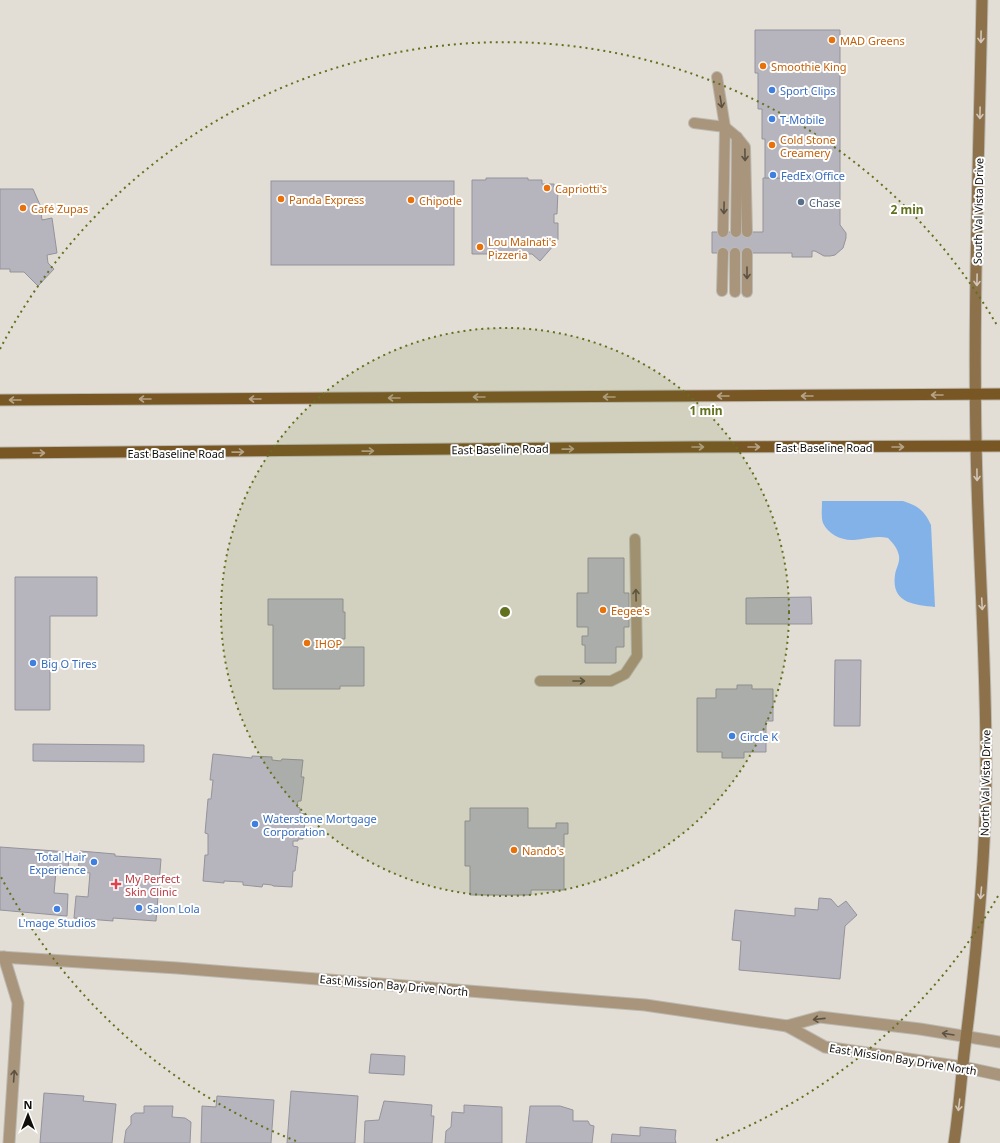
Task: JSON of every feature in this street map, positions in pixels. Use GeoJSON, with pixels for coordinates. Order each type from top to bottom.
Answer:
{"type":"FeatureCollection","features":[{"type":"Feature","properties":{"kind":"main road","name":"South Val Vista Drive"},"geometry":{"type":"LineString","coordinates":[[976,422],[975,355],[982,0]]}},
{"type":"Feature","properties":{"kind":"main road"},"geometry":{"type":"LineString","coordinates":[[0,400],[1000,394]]}},
{"type":"Feature","properties":{"kind":"main road","name":"North Val Vista Drive"},"geometry":{"type":"LineString","coordinates":[[954,1143],[974,972],[982,873],[986,786],[986,718],[976,422]]}},
{"type":"Feature","properties":{"kind":"main road","name":"East Baseline Road"},"geometry":{"type":"LineString","coordinates":[[0,453],[185,453],[689,447],[1000,446]]}},
{"type":"Feature","properties":{"kind":"street","name":"East Mission Bay Drive North"},"geometry":{"type":"LineString","coordinates":[[1,960],[178,968],[645,1005],[787,1026],[825,1047],[963,1067],[1000,1075]]}},
{"type":"Feature","properties":{"kind":"street"},"geometry":{"type":"LineString","coordinates":[[1,960],[18,1004],[9,1143]]}},
{"type":"Feature","properties":{"kind":"street","name":"East Mission Bay Drive North"},"geometry":{"type":"LineString","coordinates":[[787,1026],[820,1017],[1000,1042]]}},
{"type":"Feature","properties":{"kind":"lane"},"geometry":{"type":"LineString","coordinates":[[716,77],[725,127],[723,232]]}},
{"type":"Feature","properties":{"kind":"lane"},"geometry":{"type":"LineString","coordinates":[[694,123],[725,127],[737,137],[745,147],[747,232]]}},
{"type":"Feature","properties":{"kind":"lane"},"geometry":{"type":"LineString","coordinates":[[736,232],[737,137]]}},
{"type":"Feature","properties":{"kind":"lane"},"geometry":{"type":"LineString","coordinates":[[722,291],[723,253]]}},
{"type":"Feature","properties":{"kind":"lane"},"geometry":{"type":"LineString","coordinates":[[735,253],[735,292]]}},
{"type":"Feature","properties":{"kind":"lane"},"geometry":{"type":"LineString","coordinates":[[747,253],[747,292]]}},
{"type":"Feature","properties":{"kind":"lane"},"geometry":{"type":"LineString","coordinates":[[540,681],[611,681],[625,674],[636,656],[635,539]]}},
{"type":"Feature","properties":{"kind":"water"},"geometry":{"type":"Polygon","coordinates":[[[822,501],[903,501],[920,509],[931,525],[935,607],[912,603],[900,597],[895,584],[895,575],[899,561],[898,551],[888,538],[875,537],[849,540],[836,536],[825,527],[823,523],[822,501]]]}},
{"type":"Feature","properties":{"kind":"building"},"geometry":{"type":"Polygon","coordinates":[[[755,30],[840,30],[840,179],[765,179],[765,139],[762,139],[762,109],[758,109],[758,73],[755,73],[755,30]]]}},
{"type":"Feature","properties":{"kind":"building"},"geometry":{"type":"Polygon","coordinates":[[[486,178],[528,178],[528,180],[542,180],[542,184],[554,184],[554,190],[558,190],[557,214],[554,214],[554,223],[558,223],[558,240],[554,240],[554,245],[540,261],[532,254],[472,254],[472,180],[486,180],[486,178]]]}},
{"type":"Feature","properties":{"kind":"building","name":"Chase"},"geometry":{"type":"Polygon","coordinates":[[[763,178],[840,179],[840,225],[846,233],[843,248],[835,255],[830,256],[824,256],[812,251],[812,257],[792,257],[792,253],[712,253],[712,232],[763,232],[763,178]]]}},
{"type":"Feature","properties":{"kind":"building"},"geometry":{"type":"Polygon","coordinates":[[[271,181],[454,181],[454,265],[271,265],[271,181]]]}},
{"type":"Feature","properties":{"kind":"building"},"geometry":{"type":"Polygon","coordinates":[[[0,189],[33,189],[40,205],[42,220],[52,218],[57,253],[47,255],[48,263],[54,269],[38,286],[24,272],[10,272],[10,269],[0,269],[0,189]]]}},
{"type":"Feature","properties":{"kind":"building","name":"Eegee's"},"geometry":{"type":"Polygon","coordinates":[[[588,558],[624,558],[624,593],[629,593],[629,627],[624,627],[624,647],[616,647],[616,663],[585,663],[585,645],[582,645],[582,636],[588,636],[588,627],[577,627],[577,593],[588,593],[588,558]]]}},
{"type":"Feature","properties":{"kind":"building","name":"Big O Tires"},"geometry":{"type":"Polygon","coordinates":[[[15,577],[97,577],[97,616],[50,616],[50,710],[15,710],[15,577]]]}},
{"type":"Feature","properties":{"kind":"building"},"geometry":{"type":"Polygon","coordinates":[[[811,597],[812,624],[746,624],[746,598],[811,597]]]}},
{"type":"Feature","properties":{"kind":"building","name":"IHOP"},"geometry":{"type":"Polygon","coordinates":[[[268,599],[343,599],[343,612],[345,612],[345,639],[340,639],[340,647],[364,647],[364,686],[340,686],[340,689],[273,689],[273,625],[268,625],[268,599]]]}},
{"type":"Feature","properties":{"kind":"building"},"geometry":{"type":"Polygon","coordinates":[[[835,660],[861,660],[860,726],[834,726],[835,660]]]}},
{"type":"Feature","properties":{"kind":"building","name":"Circle K"},"geometry":{"type":"Polygon","coordinates":[[[737,685],[752,685],[752,689],[773,689],[773,721],[766,721],[766,752],[744,752],[744,758],[722,758],[722,752],[697,752],[697,698],[716,698],[716,689],[737,689],[737,685]]]}},
{"type":"Feature","properties":{"kind":"building"},"geometry":{"type":"Polygon","coordinates":[[[33,744],[144,745],[144,762],[33,761],[33,744]]]}},
{"type":"Feature","properties":{"kind":"building","name":"Waterstone Mortgage Corporation"},"geometry":{"type":"Polygon","coordinates":[[[213,754],[252,758],[252,756],[272,757],[272,760],[281,761],[282,759],[303,760],[301,777],[304,777],[301,801],[298,801],[297,807],[300,808],[300,813],[306,814],[303,839],[293,841],[293,846],[298,847],[295,871],[293,871],[292,887],[263,884],[262,887],[243,885],[243,882],[224,881],[224,883],[203,881],[205,855],[208,855],[208,834],[205,833],[208,799],[211,799],[213,780],[210,780],[213,754]]]}},
{"type":"Feature","properties":{"kind":"building","name":"Nando's"},"geometry":{"type":"Polygon","coordinates":[[[470,808],[528,808],[528,828],[556,828],[556,823],[568,823],[568,834],[564,834],[564,890],[531,890],[531,895],[470,895],[470,866],[465,866],[465,821],[470,821],[470,808]]]}},
{"type":"Feature","properties":{"kind":"building"},"geometry":{"type":"Polygon","coordinates":[[[0,847],[69,852],[68,872],[56,871],[54,893],[68,894],[67,916],[0,910],[0,847]]]}},
{"type":"Feature","properties":{"kind":"building"},"geometry":{"type":"Polygon","coordinates":[[[80,851],[115,854],[115,856],[161,859],[156,921],[113,918],[113,921],[74,918],[76,896],[88,897],[90,873],[78,872],[80,851]]]}},
{"type":"Feature","properties":{"kind":"building"},"geometry":{"type":"Polygon","coordinates":[[[819,898],[831,899],[838,907],[846,901],[857,915],[845,926],[840,979],[739,970],[741,941],[732,940],[735,910],[795,916],[795,908],[818,910],[819,898]]]}},
{"type":"Feature","properties":{"kind":"building"},"geometry":{"type":"Polygon","coordinates":[[[371,1054],[405,1056],[404,1075],[369,1073],[371,1054]]]}},
{"type":"Feature","properties":{"kind":"building"},"geometry":{"type":"Polygon","coordinates":[[[291,1091],[358,1096],[355,1143],[287,1143],[291,1091]]]}},
{"type":"Feature","properties":{"kind":"building"},"geometry":{"type":"Polygon","coordinates":[[[44,1093],[84,1096],[83,1101],[116,1104],[112,1143],[40,1143],[44,1093]]]}},
{"type":"Feature","properties":{"kind":"building"},"geometry":{"type":"Polygon","coordinates":[[[217,1096],[274,1100],[271,1143],[201,1143],[202,1106],[216,1107],[217,1096]]]}},
{"type":"Feature","properties":{"kind":"building"},"geometry":{"type":"Polygon","coordinates":[[[384,1101],[432,1105],[431,1116],[434,1116],[432,1143],[364,1143],[365,1121],[379,1120],[384,1101]]]}},
{"type":"Feature","properties":{"kind":"building"},"geometry":{"type":"Polygon","coordinates":[[[464,1105],[502,1107],[502,1143],[445,1143],[446,1131],[451,1127],[452,1112],[464,1113],[464,1105]]]}},
{"type":"Feature","properties":{"kind":"building"},"geometry":{"type":"Polygon","coordinates":[[[144,1106],[173,1106],[172,1117],[185,1118],[191,1122],[190,1143],[124,1143],[126,1130],[131,1124],[131,1116],[135,1113],[144,1113],[144,1106]]]}},
{"type":"Feature","properties":{"kind":"building"},"geometry":{"type":"Polygon","coordinates":[[[530,1106],[560,1106],[573,1110],[573,1121],[588,1121],[590,1125],[594,1126],[592,1143],[526,1143],[530,1106]]]}},
{"type":"Feature","properties":{"kind":"building"},"geometry":{"type":"Polygon","coordinates":[[[640,1127],[676,1130],[676,1143],[611,1143],[612,1134],[640,1136],[640,1127]]]}},
{"type":"Feature","properties":{"kind":"place","name":"MAD Greens"},"geometry":{"type":"Point","coordinates":[832,40]}},
{"type":"Feature","properties":{"kind":"place","name":"Smoothie King"},"geometry":{"type":"Point","coordinates":[763,66]}},
{"type":"Feature","properties":{"kind":"place","name":"Sport Clips"},"geometry":{"type":"Point","coordinates":[772,90]}},
{"type":"Feature","properties":{"kind":"place","name":"T-Mobile"},"geometry":{"type":"Point","coordinates":[772,119]}},
{"type":"Feature","properties":{"kind":"place","name":"Cold Stone Creamery"},"geometry":{"type":"Point","coordinates":[772,145]}},
{"type":"Feature","properties":{"kind":"place","name":"FedEx Office"},"geometry":{"type":"Point","coordinates":[773,175]}},
{"type":"Feature","properties":{"kind":"place","name":"Capriotti's"},"geometry":{"type":"Point","coordinates":[547,188]}},
{"type":"Feature","properties":{"kind":"place","name":"Panda Express"},"geometry":{"type":"Point","coordinates":[281,199]}},
{"type":"Feature","properties":{"kind":"place","name":"Chipotle"},"geometry":{"type":"Point","coordinates":[411,200]}},
{"type":"Feature","properties":{"kind":"place","name":"Chase"},"geometry":{"type":"Point","coordinates":[801,202]}},
{"type":"Feature","properties":{"kind":"place","name":"Café Zupas"},"geometry":{"type":"Point","coordinates":[23,208]}},
{"type":"Feature","properties":{"kind":"place","name":"Lou Malnati's Pizzeria"},"geometry":{"type":"Point","coordinates":[480,247]}},
{"type":"Feature","properties":{"kind":"place","name":"Eegee's"},"geometry":{"type":"Point","coordinates":[603,610]}},
{"type":"Feature","properties":{"kind":"place","name":"IHOP"},"geometry":{"type":"Point","coordinates":[307,643]}},
{"type":"Feature","properties":{"kind":"place","name":"Big O Tires"},"geometry":{"type":"Point","coordinates":[33,663]}},
{"type":"Feature","properties":{"kind":"place","name":"Circle K"},"geometry":{"type":"Point","coordinates":[732,736]}},
{"type":"Feature","properties":{"kind":"place","name":"Waterstone Mortgage Corporation"},"geometry":{"type":"Point","coordinates":[255,824]}},
{"type":"Feature","properties":{"kind":"place","name":"Nando's"},"geometry":{"type":"Point","coordinates":[514,850]}},
{"type":"Feature","properties":{"kind":"place","name":"Total Hair Experience"},"geometry":{"type":"Point","coordinates":[94,862]}},
{"type":"Feature","properties":{"kind":"place","name":"My Perfect Skin Clinic"},"geometry":{"type":"Point","coordinates":[116,884]}},
{"type":"Feature","properties":{"kind":"place","name":"Salon Lola"},"geometry":{"type":"Point","coordinates":[139,908]}},
{"type":"Feature","properties":{"kind":"place","name":"L'mage Studios"},"geometry":{"type":"Point","coordinates":[57,909]}}]}
